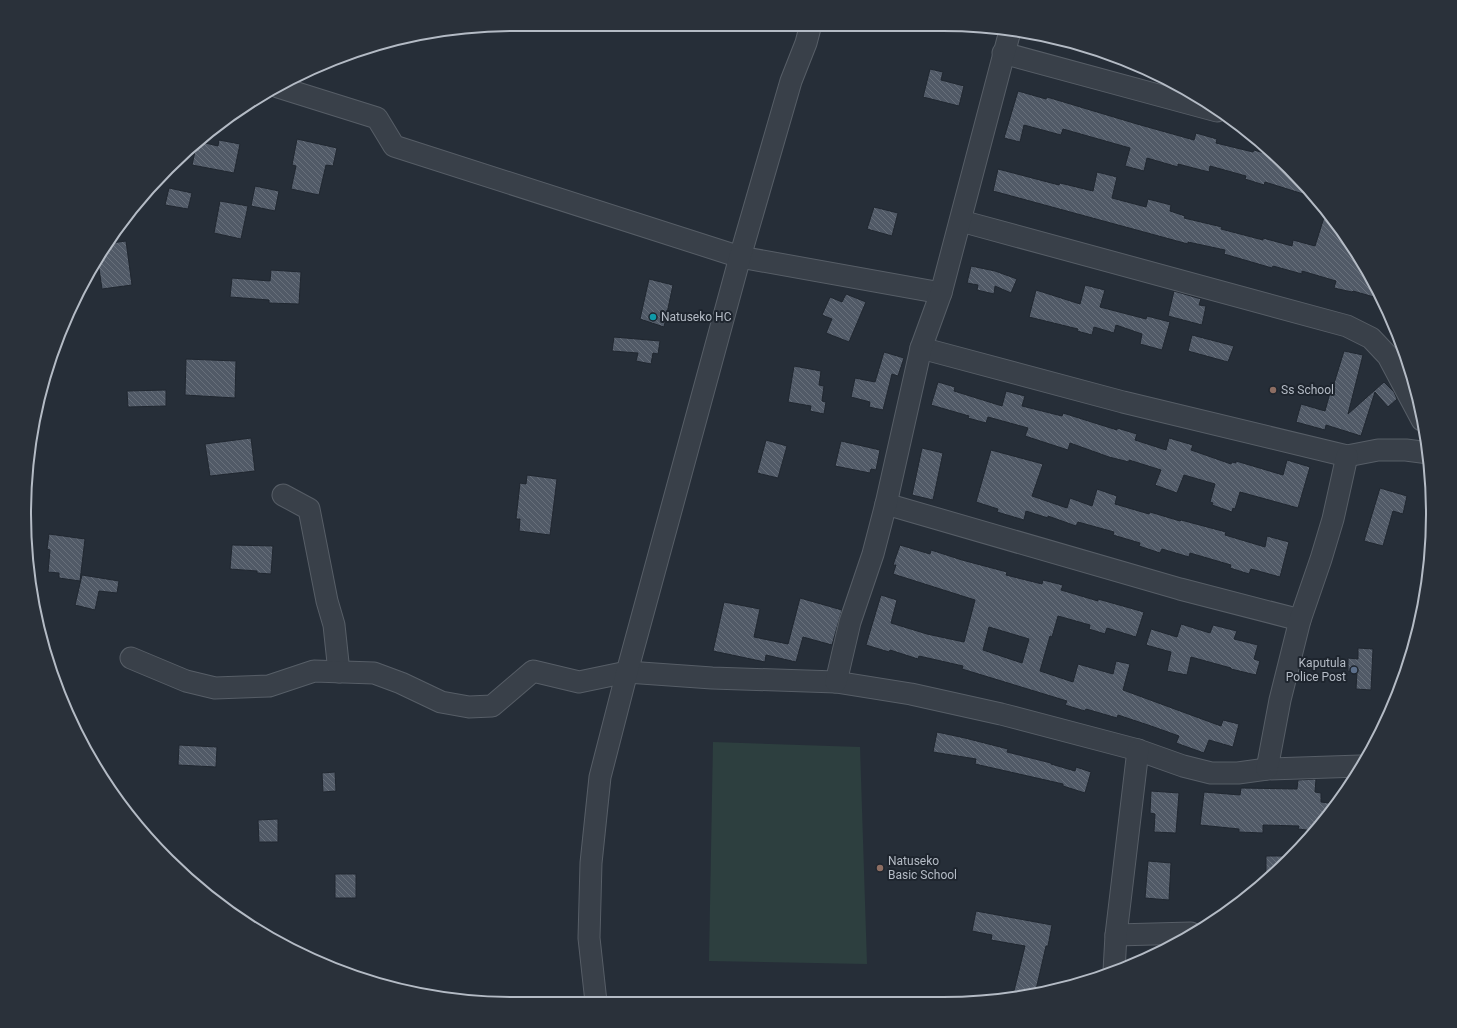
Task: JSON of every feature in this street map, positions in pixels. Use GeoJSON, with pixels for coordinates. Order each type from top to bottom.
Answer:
{"type":"FeatureCollection","features":[{"type":"Feature","properties":{"kind":"street"},"geometry":{"type":"LineString","coordinates":[[595,997],[589,938],[591,863],[600,778],[627,672],[740,257],[791,81],[806,44],[809,31]]}},
{"type":"Feature","properties":{"kind":"street"},"geometry":{"type":"LineString","coordinates":[[836,682],[850,622],[886,504],[921,348],[941,293],[1009,35]]}},
{"type":"Feature","properties":{"kind":"street"},"geometry":{"type":"LineString","coordinates":[[1003,53],[1203,107]]}},
{"type":"Feature","properties":{"kind":"street"},"geometry":{"type":"LineString","coordinates":[[286,88],[377,118],[394,146],[740,257],[941,293]]}},
{"type":"Feature","properties":{"kind":"street"},"geometry":{"type":"LineString","coordinates":[[961,221],[1347,326],[1371,338],[1388,356],[1413,404]]}},
{"type":"Feature","properties":{"kind":"street"},"geometry":{"type":"LineString","coordinates":[[921,348],[1123,402],[1347,456],[1378,450],[1406,450],[1422,452]]}},
{"type":"Feature","properties":{"kind":"street"},"geometry":{"type":"LineString","coordinates":[[1267,770],[1280,700],[1300,620],[1333,519],[1347,456]]}},
{"type":"Feature","properties":{"kind":"street"},"geometry":{"type":"LineString","coordinates":[[283,495],[309,509],[334,625],[339,672]]}},
{"type":"Feature","properties":{"kind":"street"},"geometry":{"type":"LineString","coordinates":[[886,504],[1180,589],[1300,620]]}},
{"type":"Feature","properties":{"kind":"street"},"geometry":{"type":"LineString","coordinates":[[131,658],[186,681],[215,688],[269,686],[314,671],[374,673],[401,683],[442,702],[469,707],[492,706],[533,671],[579,682],[627,672],[712,678],[836,682],[911,694],[986,711],[1138,750],[1183,766],[1211,773],[1238,774],[1267,770],[1355,766]]}},
{"type":"Feature","properties":{"kind":"street"},"geometry":{"type":"LineString","coordinates":[[1114,965],[1116,935],[1138,750]]}},
{"type":"Feature","properties":{"kind":"street"},"geometry":{"type":"LineString","coordinates":[[1116,935],[1182,933]]}},
{"type":"Feature","properties":{"kind":"shaded area"},"geometry":{"type":"Polygon","coordinates":[[[713,742],[860,747],[867,964],[709,961],[713,742]]]}},
{"type":"Feature","properties":{"kind":"building"},"geometry":{"type":"Polygon","coordinates":[[[930,69],[943,72],[941,80],[964,86],[959,106],[923,97],[930,69]]]}},
{"type":"Feature","properties":{"kind":"building"},"geometry":{"type":"Polygon","coordinates":[[[1018,91],[1046,99],[1047,97],[1194,140],[1196,133],[1217,139],[1216,143],[1253,152],[1254,150],[1263,153],[1285,172],[1305,194],[1265,182],[1264,185],[1245,179],[1246,176],[1210,166],[1209,172],[1178,164],[1178,167],[1147,158],[1144,171],[1125,166],[1130,148],[1063,129],[1061,135],[1024,125],[1020,142],[1004,138],[1018,91]]]}},
{"type":"Feature","properties":{"kind":"building"},"geometry":{"type":"Polygon","coordinates":[[[297,139],[337,148],[333,166],[326,165],[319,195],[291,189],[296,166],[292,165],[297,139]]]}},
{"type":"Feature","properties":{"kind":"building"},"geometry":{"type":"Polygon","coordinates":[[[219,140],[240,144],[234,173],[192,165],[195,152],[206,143],[218,146],[219,140]]]}},
{"type":"Feature","properties":{"kind":"building"},"geometry":{"type":"Polygon","coordinates":[[[998,169],[1059,185],[1060,183],[1093,191],[1097,172],[1117,177],[1112,198],[1146,207],[1148,199],[1171,205],[1170,211],[1185,216],[1184,218],[1222,227],[1221,229],[1263,240],[1263,238],[1292,246],[1293,240],[1315,246],[1324,218],[1345,246],[1374,297],[1353,291],[1334,288],[1336,281],[1302,271],[1302,274],[1273,266],[1272,268],[1224,254],[1225,250],[1188,242],[1188,244],[993,191],[998,169]]]}},
{"type":"Feature","properties":{"kind":"building"},"geometry":{"type":"Polygon","coordinates":[[[255,186],[279,191],[275,211],[251,206],[255,186]]]}},
{"type":"Feature","properties":{"kind":"building"},"geometry":{"type":"Polygon","coordinates":[[[169,188],[192,193],[188,209],[165,205],[169,188]]]}},
{"type":"Feature","properties":{"kind":"building"},"geometry":{"type":"Polygon","coordinates":[[[220,201],[248,206],[241,239],[214,233],[220,201]]]}},
{"type":"Feature","properties":{"kind":"building"},"geometry":{"type":"Polygon","coordinates":[[[874,207],[898,213],[892,236],[867,229],[874,207]]]}},
{"type":"Feature","properties":{"kind":"building"},"geometry":{"type":"Polygon","coordinates":[[[126,241],[132,285],[102,289],[99,267],[115,243],[126,241]]]}},
{"type":"Feature","properties":{"kind":"building"},"geometry":{"type":"Polygon","coordinates":[[[971,266],[995,271],[1017,279],[1011,293],[995,286],[994,294],[977,290],[978,285],[967,283],[971,266]]]}},
{"type":"Feature","properties":{"kind":"building"},"geometry":{"type":"Polygon","coordinates":[[[271,270],[301,272],[299,304],[269,303],[269,300],[230,297],[232,278],[270,281],[271,270]]]}},
{"type":"Feature","properties":{"kind":"building"},"geometry":{"type":"Polygon","coordinates":[[[649,279],[673,285],[664,327],[640,319],[649,279]]]}},
{"type":"Feature","properties":{"kind":"building"},"geometry":{"type":"Polygon","coordinates":[[[1085,285],[1105,290],[1100,307],[1146,319],[1147,316],[1170,322],[1162,350],[1140,344],[1142,334],[1116,325],[1114,333],[1094,327],[1092,335],[1077,331],[1078,329],[1029,317],[1036,290],[1080,304],[1085,285]]]}},
{"type":"Feature","properties":{"kind":"building"},"geometry":{"type":"Polygon","coordinates":[[[1174,291],[1201,299],[1199,305],[1206,306],[1202,325],[1168,316],[1174,291]]]}},
{"type":"Feature","properties":{"kind":"building"},"geometry":{"type":"Polygon","coordinates":[[[846,294],[866,302],[849,342],[826,333],[832,319],[822,315],[830,297],[842,302],[846,294]]]}},
{"type":"Feature","properties":{"kind":"building"},"geometry":{"type":"Polygon","coordinates":[[[1192,335],[1234,346],[1228,362],[1188,351],[1192,335]]]}},
{"type":"Feature","properties":{"kind":"building"},"geometry":{"type":"Polygon","coordinates":[[[614,337],[660,341],[658,354],[653,353],[651,364],[636,361],[638,353],[612,351],[614,337]]]}},
{"type":"Feature","properties":{"kind":"building"},"geometry":{"type":"Polygon","coordinates":[[[1344,351],[1363,355],[1348,414],[1384,382],[1394,392],[1397,399],[1388,407],[1375,392],[1361,436],[1326,425],[1325,430],[1296,422],[1301,404],[1325,411],[1344,351]]]}},
{"type":"Feature","properties":{"kind":"building"},"geometry":{"type":"Polygon","coordinates":[[[884,352],[904,358],[898,376],[892,374],[883,410],[869,407],[870,402],[851,397],[855,378],[875,382],[884,352]]]}},
{"type":"Feature","properties":{"kind":"building"},"geometry":{"type":"Polygon","coordinates":[[[186,359],[236,361],[235,398],[185,395],[186,359]]]}},
{"type":"Feature","properties":{"kind":"building"},"geometry":{"type":"Polygon","coordinates":[[[794,366],[821,371],[819,385],[824,386],[822,401],[826,402],[824,414],[810,411],[811,406],[788,402],[794,366]]]}},
{"type":"Feature","properties":{"kind":"building"},"geometry":{"type":"Polygon","coordinates":[[[938,382],[955,387],[954,391],[1002,406],[1006,391],[1025,396],[1022,406],[1062,416],[1063,413],[1117,430],[1117,428],[1137,434],[1135,440],[1166,450],[1169,438],[1193,445],[1191,450],[1231,464],[1232,462],[1236,463],[1236,461],[1283,475],[1287,460],[1310,467],[1298,508],[1240,492],[1235,509],[1233,508],[1232,512],[1212,505],[1213,503],[1210,502],[1215,484],[1184,475],[1177,493],[1155,485],[1161,470],[1129,460],[1129,462],[1109,457],[1070,443],[1068,450],[1025,436],[1028,428],[988,417],[986,423],[968,418],[969,416],[931,405],[938,382]]]}},
{"type":"Feature","properties":{"kind":"building"},"geometry":{"type":"Polygon","coordinates":[[[166,390],[166,406],[128,407],[127,391],[166,390]]]}},
{"type":"Feature","properties":{"kind":"building"},"geometry":{"type":"Polygon","coordinates":[[[251,438],[255,471],[210,476],[205,444],[251,438]]]}},
{"type":"Feature","properties":{"kind":"building"},"geometry":{"type":"Polygon","coordinates":[[[766,440],[787,446],[778,478],[757,473],[766,440]]]}},
{"type":"Feature","properties":{"kind":"building"},"geometry":{"type":"Polygon","coordinates":[[[841,441],[880,450],[876,470],[871,469],[870,473],[835,466],[841,441]]]}},
{"type":"Feature","properties":{"kind":"building"},"geometry":{"type":"Polygon","coordinates":[[[922,448],[943,453],[933,500],[912,495],[922,448]]]}},
{"type":"Feature","properties":{"kind":"building"},"geometry":{"type":"Polygon","coordinates":[[[991,450],[1043,464],[1032,496],[1067,508],[1070,498],[1092,506],[1097,489],[1117,496],[1115,504],[1149,514],[1150,512],[1226,532],[1225,535],[1265,547],[1267,536],[1289,542],[1280,577],[1251,569],[1249,574],[1230,568],[1231,565],[1190,553],[1189,557],[1162,549],[1160,553],[1139,546],[1140,543],[1113,535],[1114,532],[1078,522],[1076,526],[1048,516],[1048,518],[1026,511],[1024,520],[997,512],[998,509],[976,502],[991,450]]]}},
{"type":"Feature","properties":{"kind":"building"},"geometry":{"type":"Polygon","coordinates":[[[527,475],[557,479],[550,535],[519,531],[520,519],[516,519],[520,483],[526,484],[527,475]]]}},
{"type":"Feature","properties":{"kind":"building"},"geometry":{"type":"Polygon","coordinates":[[[1380,488],[1407,496],[1403,514],[1393,511],[1383,546],[1364,541],[1380,488]]]}},
{"type":"Feature","properties":{"kind":"building"},"geometry":{"type":"Polygon","coordinates":[[[49,534],[85,539],[80,581],[59,578],[59,573],[48,572],[50,550],[47,549],[49,534]]]}},
{"type":"Feature","properties":{"kind":"building"},"geometry":{"type":"Polygon","coordinates":[[[232,545],[273,546],[271,574],[257,573],[257,571],[230,569],[232,545]]]}},
{"type":"Feature","properties":{"kind":"building"},"geometry":{"type":"Polygon","coordinates":[[[900,545],[930,554],[931,550],[1007,572],[1006,575],[1042,584],[1043,580],[1063,585],[1061,590],[1144,612],[1136,637],[1107,628],[1105,634],[1089,629],[1090,625],[1058,616],[1052,637],[1050,636],[1040,671],[1073,682],[1078,664],[1113,674],[1116,661],[1130,664],[1123,690],[1221,726],[1223,720],[1239,724],[1233,747],[1209,740],[1204,753],[1176,743],[1179,736],[1118,715],[1117,718],[1086,709],[1085,711],[1065,705],[1067,701],[962,669],[963,666],[919,656],[918,659],[890,650],[889,652],[866,645],[881,595],[897,600],[891,623],[927,634],[964,642],[975,600],[893,574],[896,565],[893,565],[900,545]],[[989,627],[983,650],[1022,663],[1029,639],[989,627]]]}},
{"type":"Feature","properties":{"kind":"building"},"geometry":{"type":"Polygon","coordinates":[[[82,575],[119,581],[117,593],[99,591],[95,610],[75,605],[82,575]]]}},
{"type":"Feature","properties":{"kind":"building"},"geometry":{"type":"Polygon","coordinates":[[[800,598],[842,610],[832,645],[803,637],[796,662],[766,655],[765,662],[713,651],[724,602],[760,609],[754,637],[788,644],[800,598]]]}},
{"type":"Feature","properties":{"kind":"building"},"geometry":{"type":"Polygon","coordinates":[[[1181,624],[1210,633],[1213,625],[1237,631],[1234,639],[1258,645],[1254,659],[1260,661],[1256,675],[1191,657],[1187,675],[1167,671],[1171,652],[1146,645],[1151,629],[1177,637],[1181,624]]]}},
{"type":"Feature","properties":{"kind":"building"},"geometry":{"type":"Polygon","coordinates":[[[1358,648],[1373,649],[1371,690],[1356,689],[1357,672],[1348,671],[1348,658],[1358,659],[1358,648]]]}},
{"type":"Feature","properties":{"kind":"building"},"geometry":{"type":"Polygon","coordinates":[[[937,732],[1008,749],[1007,752],[1051,763],[1075,771],[1076,767],[1091,772],[1085,793],[1063,786],[1063,784],[975,764],[976,759],[933,752],[937,732]]]}},
{"type":"Feature","properties":{"kind":"building"},"geometry":{"type":"Polygon","coordinates":[[[179,745],[217,747],[216,767],[178,765],[179,745]]]}},
{"type":"Feature","properties":{"kind":"building"},"geometry":{"type":"Polygon","coordinates":[[[335,772],[336,791],[323,792],[322,773],[335,772]]]}},
{"type":"Feature","properties":{"kind":"building"},"geometry":{"type":"Polygon","coordinates":[[[1316,779],[1315,792],[1321,793],[1321,802],[1330,803],[1308,830],[1298,829],[1299,826],[1263,825],[1263,833],[1239,832],[1239,829],[1200,825],[1204,792],[1240,795],[1241,788],[1297,789],[1298,780],[1316,779]]]}},
{"type":"Feature","properties":{"kind":"building"},"geometry":{"type":"Polygon","coordinates":[[[1151,791],[1179,793],[1176,833],[1154,832],[1155,814],[1150,813],[1151,791]]]}},
{"type":"Feature","properties":{"kind":"building"},"geometry":{"type":"Polygon","coordinates":[[[278,819],[278,842],[259,842],[258,820],[278,819]]]}},
{"type":"Feature","properties":{"kind":"building"},"geometry":{"type":"Polygon","coordinates":[[[1266,856],[1285,856],[1266,873],[1266,856]]]}},
{"type":"Feature","properties":{"kind":"building"},"geometry":{"type":"Polygon","coordinates":[[[1148,861],[1171,863],[1169,900],[1145,898],[1148,861]]]}},
{"type":"Feature","properties":{"kind":"building"},"geometry":{"type":"Polygon","coordinates":[[[335,874],[356,874],[356,898],[335,898],[335,874]]]}},
{"type":"Feature","properties":{"kind":"building"},"geometry":{"type":"Polygon","coordinates":[[[976,911],[1052,925],[1036,988],[1014,992],[1025,946],[991,940],[992,935],[972,931],[976,911]]]}},
{"type":"Feature","properties":{"kind":"place","name":"Natuseko HC"},"geometry":{"type":"Point","coordinates":[653,317]}},
{"type":"Feature","properties":{"kind":"place","name":"Ss School"},"geometry":{"type":"Point","coordinates":[1273,390]}},
{"type":"Feature","properties":{"kind":"place","name":"Kaputula Police Post"},"geometry":{"type":"Point","coordinates":[1354,670]}},
{"type":"Feature","properties":{"kind":"place","name":"Natuseko Basic School"},"geometry":{"type":"Point","coordinates":[880,868]}}]}
